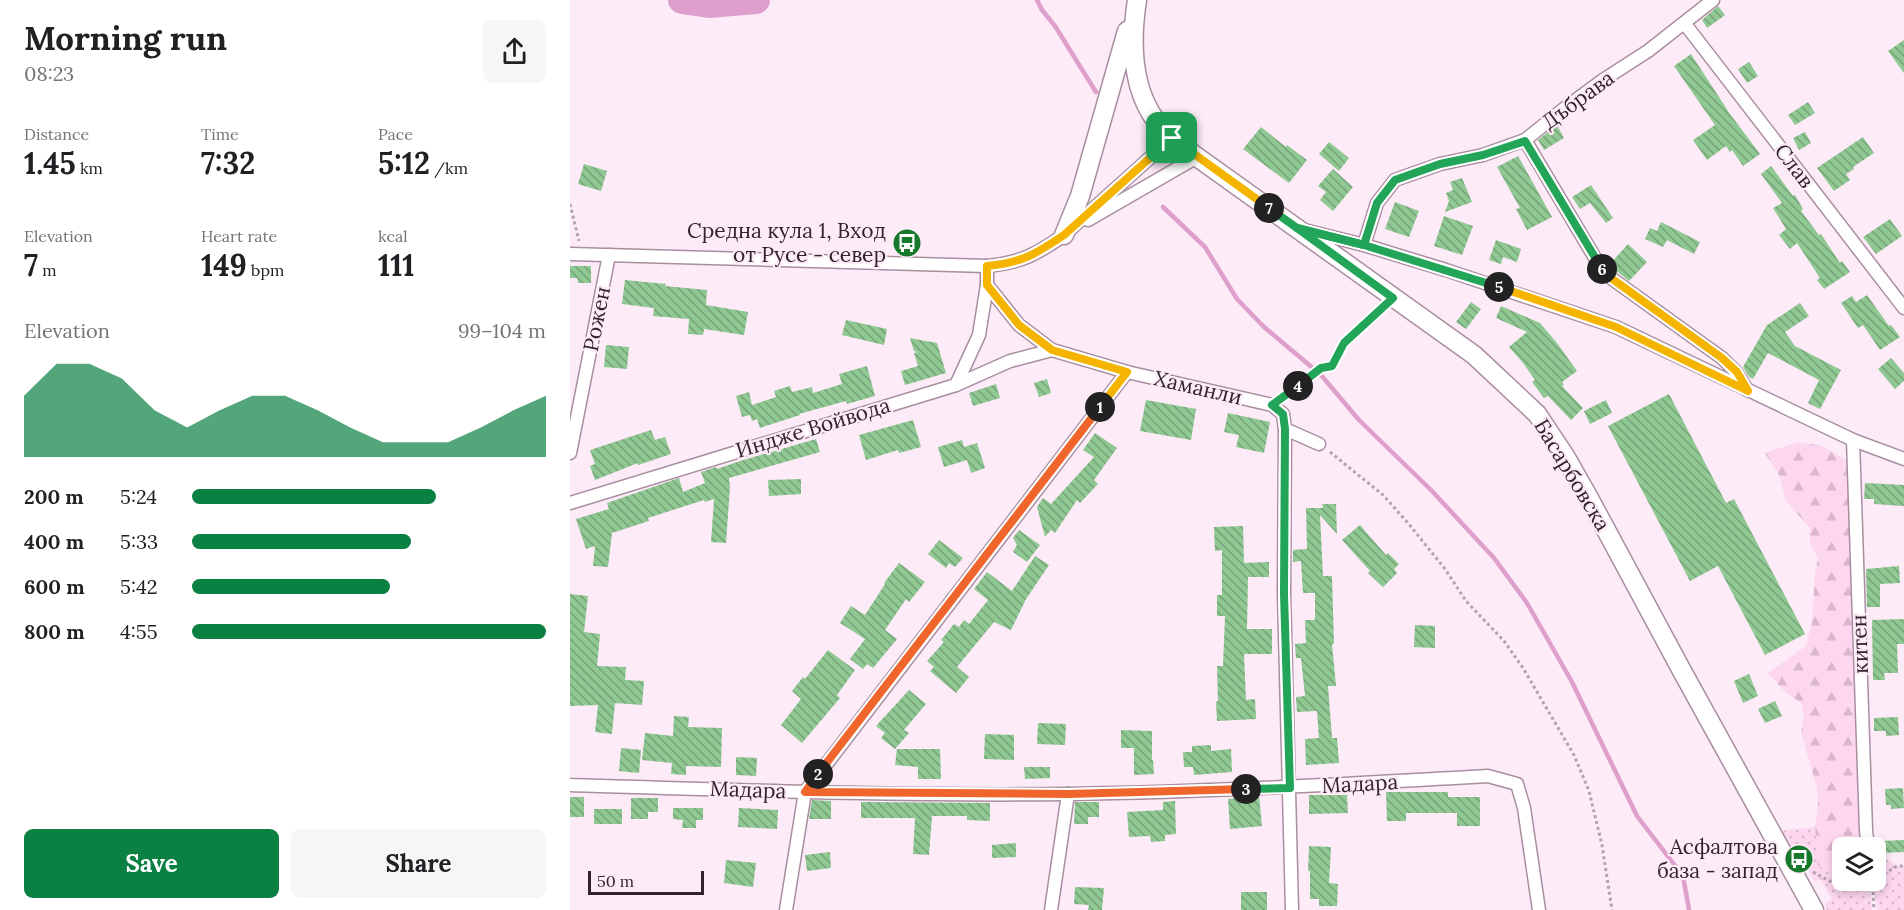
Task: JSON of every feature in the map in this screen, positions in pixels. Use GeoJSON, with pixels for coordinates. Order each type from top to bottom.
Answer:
{"type":"FeatureCollection","features":[{"type":"Feature","properties":{"kind":"street","name":"Басарбовска"},"geometry":{"type":"LineString","coordinates":[[1137,0],[1133,46],[1140,84],[1149,111],[1172,138],[1474,355],[1537,414],[1565,456],[1814,910]]}},
{"type":"Feature","properties":{"kind":"street"},"geometry":{"type":"LineString","coordinates":[[1064,235],[1080,196],[1137,0]]}},
{"type":"Feature","properties":{"kind":"street","name":"Дъбрава"},"geometry":{"type":"LineString","coordinates":[[1364,245],[1377,203],[1395,180],[1440,164],[1483,155],[1525,141],[1603,80],[1685,24],[1713,0]]}},
{"type":"Feature","properties":{"kind":"street","name":"Слав"},"geometry":{"type":"LineString","coordinates":[[1685,24],[1904,308]]}},
{"type":"Feature","properties":{"kind":"street"},"geometry":{"type":"LineString","coordinates":[[1064,235],[1172,138]]}},
{"type":"Feature","properties":{"kind":"street"},"geometry":{"type":"LineString","coordinates":[[1525,141],[1604,273],[1722,358],[1737,372],[1748,391]]}},
{"type":"Feature","properties":{"kind":"street"},"geometry":{"type":"LineString","coordinates":[[576,254],[987,266],[1016,262],[1031,256],[1197,157]]}},
{"type":"Feature","properties":{"kind":"street"},"geometry":{"type":"LineString","coordinates":[[1297,228],[1364,245],[1446,270],[1616,327],[1853,440],[1904,459]]}},
{"type":"Feature","properties":{"kind":"street","name":"Рожен"},"geometry":{"type":"LineString","coordinates":[[570,453],[609,255]]}},
{"type":"Feature","properties":{"kind":"street"},"geometry":{"type":"LineString","coordinates":[[956,385],[979,335],[987,285],[987,266]]}},
{"type":"Feature","properties":{"kind":"street","name":"Хаманли"},"geometry":{"type":"LineString","coordinates":[[987,285],[1019,325],[1052,350],[1127,372],[1272,405]]}},
{"type":"Feature","properties":{"kind":"street","name":"Индже Войвода"},"geometry":{"type":"LineString","coordinates":[[570,503],[956,385],[1010,360],[1052,350]]}},
{"type":"Feature","properties":{"kind":"street"},"geometry":{"type":"LineString","coordinates":[[786,910],[805,792],[1127,372]]}},
{"type":"Feature","properties":{"kind":"street"},"geometry":{"type":"LineString","coordinates":[[1272,405],[1283,414],[1285,429],[1284,594],[1292,910]]}},
{"type":"Feature","properties":{"kind":"street"},"geometry":{"type":"LineString","coordinates":[[1285,429],[1319,444]]}},
{"type":"Feature","properties":{"kind":"street","name":"китен"},"geometry":{"type":"LineString","coordinates":[[1853,440],[1867,837]]}},
{"type":"Feature","properties":{"kind":"street","name":"Мадара"},"geometry":{"type":"LineString","coordinates":[[570,785],[805,792],[1068,794],[1290,788],[1488,776],[1517,784],[1524,808],[1539,910]]}},
{"type":"Feature","properties":{"kind":"street"},"geometry":{"type":"LineString","coordinates":[[1051,910],[1068,794]]}},
{"type":"Feature","properties":{"kind":"path"},"geometry":{"type":"LineString","coordinates":[[570,204],[576,254]]}},
{"type":"Feature","properties":{"kind":"path"},"geometry":{"type":"LineString","coordinates":[[1272,405],[1321,368],[1332,366],[1344,343],[1393,298]]}},
{"type":"Feature","properties":{"kind":"path"},"geometry":{"type":"LineString","coordinates":[[1319,444],[1383,495],[1437,560],[1466,601],[1504,641],[1523,668],[1574,754],[1589,791],[1602,845],[1612,910]]}},
{"type":"Feature","properties":{"kind":"path"},"geometry":{"type":"LineString","coordinates":[[1786,859],[1803,865],[1832,883]]}},
{"type":"Feature","properties":{"kind":"path"},"geometry":{"type":"LineString","coordinates":[[1886,873],[1897,866],[1904,866]]}},
{"type":"Feature","properties":{"kind":"green space"},"geometry":{"type":"Polygon","coordinates":[[[1798,442],[1822,446],[1855,465],[1864,837],[1832,837],[1832,870],[1818,866],[1815,824],[1818,808],[1817,788],[1801,732],[1804,717],[1801,703],[1785,692],[1768,673],[1806,646],[1812,623],[1818,559],[1810,543],[1810,528],[1786,501],[1779,475],[1765,453],[1798,442]]]}},
{"type":"Feature","properties":{"kind":"green space"},"geometry":{"type":"Polygon","coordinates":[[[1816,827],[1818,866],[1832,870],[1832,891],[1869,891],[1872,910],[1827,910],[1825,904],[1832,899],[1820,879],[1815,882],[1781,831],[1816,827]]]}},
{"type":"Feature","properties":{"kind":"green space"},"geometry":{"type":"Polygon","coordinates":[[[1886,859],[1897,866],[1904,866],[1904,910],[1878,910],[1874,891],[1886,891],[1886,859]]]}},
{"type":"Feature","properties":{"kind":"building"},"geometry":{"type":"Polygon","coordinates":[[[1718,6],[1725,15],[1707,28],[1702,20],[1718,6]]]}},
{"type":"Feature","properties":{"kind":"building"},"geometry":{"type":"Polygon","coordinates":[[[1904,40],[1904,73],[1888,51],[1904,40]]]}},
{"type":"Feature","properties":{"kind":"building"},"geometry":{"type":"Polygon","coordinates":[[[1691,54],[1730,114],[1760,154],[1743,166],[1732,150],[1730,152],[1726,146],[1707,160],[1693,140],[1715,125],[1674,66],[1691,54]]]}},
{"type":"Feature","properties":{"kind":"building"},"geometry":{"type":"Polygon","coordinates":[[[1749,62],[1758,76],[1747,83],[1738,69],[1749,62]]]}},
{"type":"Feature","properties":{"kind":"building"},"geometry":{"type":"Polygon","coordinates":[[[1808,102],[1815,113],[1795,125],[1788,115],[1808,102]]]}},
{"type":"Feature","properties":{"kind":"building"},"geometry":{"type":"Polygon","coordinates":[[[1557,125],[1564,138],[1544,150],[1538,140],[1557,125]]]}},
{"type":"Feature","properties":{"kind":"building"},"geometry":{"type":"Polygon","coordinates":[[[1261,127],[1307,160],[1289,183],[1243,149],[1261,127]]]}},
{"type":"Feature","properties":{"kind":"building"},"geometry":{"type":"Polygon","coordinates":[[[1805,132],[1811,143],[1799,150],[1793,138],[1805,132]]]}},
{"type":"Feature","properties":{"kind":"building"},"geometry":{"type":"Polygon","coordinates":[[[1863,137],[1874,153],[1853,167],[1854,169],[1846,174],[1850,180],[1834,191],[1817,168],[1863,137]]]}},
{"type":"Feature","properties":{"kind":"building"},"geometry":{"type":"Polygon","coordinates":[[[1329,142],[1349,158],[1339,171],[1319,154],[1329,142]]]}},
{"type":"Feature","properties":{"kind":"building"},"geometry":{"type":"Polygon","coordinates":[[[1518,156],[1552,217],[1527,230],[1516,209],[1520,208],[1497,167],[1518,156]]]}},
{"type":"Feature","properties":{"kind":"building"},"geometry":{"type":"Polygon","coordinates":[[[584,164],[607,171],[601,191],[578,184],[584,164]]]}},
{"type":"Feature","properties":{"kind":"building"},"geometry":{"type":"Polygon","coordinates":[[[1771,166],[1793,196],[1795,195],[1803,209],[1801,211],[1819,235],[1821,234],[1840,263],[1842,261],[1850,272],[1824,289],[1817,280],[1820,278],[1797,243],[1790,249],[1779,235],[1786,229],[1773,208],[1782,203],[1761,174],[1771,166]]]}},
{"type":"Feature","properties":{"kind":"building"},"geometry":{"type":"Polygon","coordinates":[[[1333,169],[1353,187],[1333,211],[1320,200],[1326,192],[1318,186],[1333,169]]]}},
{"type":"Feature","properties":{"kind":"building"},"geometry":{"type":"Polygon","coordinates":[[[1462,178],[1472,202],[1445,212],[1449,201],[1446,193],[1453,190],[1450,182],[1462,178]]]}},
{"type":"Feature","properties":{"kind":"building"},"geometry":{"type":"Polygon","coordinates":[[[1591,185],[1613,218],[1606,223],[1590,203],[1580,209],[1572,197],[1591,185]]]}},
{"type":"Feature","properties":{"kind":"building"},"geometry":{"type":"Polygon","coordinates":[[[1395,202],[1419,211],[1409,237],[1385,229],[1395,202]]]}},
{"type":"Feature","properties":{"kind":"building"},"geometry":{"type":"Polygon","coordinates":[[[1444,216],[1473,226],[1462,255],[1434,246],[1444,216]]]}},
{"type":"Feature","properties":{"kind":"building"},"geometry":{"type":"Polygon","coordinates":[[[1890,219],[1902,236],[1876,254],[1863,237],[1890,219]]]}},
{"type":"Feature","properties":{"kind":"building"},"geometry":{"type":"Polygon","coordinates":[[[1661,222],[1700,242],[1694,254],[1667,240],[1663,247],[1645,239],[1650,228],[1657,231],[1661,222]]]}},
{"type":"Feature","properties":{"kind":"building"},"geometry":{"type":"Polygon","coordinates":[[[1496,240],[1521,249],[1517,262],[1503,257],[1501,264],[1489,260],[1496,240]]]}},
{"type":"Feature","properties":{"kind":"building"},"geometry":{"type":"Polygon","coordinates":[[[1628,244],[1647,262],[1629,281],[1609,265],[1628,244]]]}},
{"type":"Feature","properties":{"kind":"building"},"geometry":{"type":"Polygon","coordinates":[[[570,266],[591,266],[591,283],[578,283],[577,278],[570,278],[570,266]]]}},
{"type":"Feature","properties":{"kind":"building"},"geometry":{"type":"Polygon","coordinates":[[[625,280],[707,290],[706,305],[748,312],[744,335],[704,329],[703,335],[688,334],[689,319],[653,316],[654,308],[622,304],[625,280]]]}},
{"type":"Feature","properties":{"kind":"building"},"geometry":{"type":"Polygon","coordinates":[[[1867,295],[1889,326],[1891,325],[1900,337],[1880,350],[1863,325],[1858,328],[1841,303],[1852,296],[1856,302],[1867,295]]]}},
{"type":"Feature","properties":{"kind":"building"},"geometry":{"type":"Polygon","coordinates":[[[1471,302],[1481,309],[1466,329],[1456,322],[1471,302]]]}},
{"type":"Feature","properties":{"kind":"building"},"geometry":{"type":"Polygon","coordinates":[[[1800,303],[1809,316],[1785,332],[1795,346],[1841,370],[1820,409],[1808,403],[1819,380],[1768,353],[1753,379],[1743,367],[1767,325],[1800,303]]]}},
{"type":"Feature","properties":{"kind":"building"},"geometry":{"type":"Polygon","coordinates":[[[1501,306],[1540,323],[1577,371],[1562,382],[1564,385],[1562,386],[1583,408],[1571,420],[1548,396],[1544,398],[1532,382],[1535,380],[1509,347],[1527,332],[1496,318],[1501,306]]]}},
{"type":"Feature","properties":{"kind":"building"},"geometry":{"type":"Polygon","coordinates":[[[846,320],[887,329],[884,345],[842,335],[846,320]]]}},
{"type":"Feature","properties":{"kind":"building"},"geometry":{"type":"Polygon","coordinates":[[[910,338],[937,343],[946,373],[905,385],[901,371],[918,366],[914,353],[918,352],[914,351],[910,338]]]}},
{"type":"Feature","properties":{"kind":"building"},"geometry":{"type":"Polygon","coordinates":[[[606,345],[629,347],[627,369],[604,367],[606,345]]]}},
{"type":"Feature","properties":{"kind":"building"},"geometry":{"type":"Polygon","coordinates":[[[1891,358],[1904,373],[1904,381],[1895,389],[1878,369],[1891,358]]]}},
{"type":"Feature","properties":{"kind":"building"},"geometry":{"type":"Polygon","coordinates":[[[867,366],[875,396],[847,404],[846,401],[799,414],[760,428],[757,419],[752,421],[750,415],[742,417],[736,396],[749,392],[752,405],[776,397],[774,391],[790,386],[792,392],[812,387],[813,393],[842,384],[839,374],[867,366]]]}},
{"type":"Feature","properties":{"kind":"building"},"geometry":{"type":"Polygon","coordinates":[[[1047,379],[1051,393],[1039,397],[1034,383],[1047,379]]]}},
{"type":"Feature","properties":{"kind":"building"},"geometry":{"type":"Polygon","coordinates":[[[996,384],[1000,398],[973,406],[969,393],[996,384]]]}},
{"type":"Feature","properties":{"kind":"building"},"geometry":{"type":"Polygon","coordinates":[[[1669,394],[1726,503],[1734,499],[1805,634],[1765,655],[1718,566],[1690,581],[1608,426],[1669,394]]]}},
{"type":"Feature","properties":{"kind":"building"},"geometry":{"type":"Polygon","coordinates":[[[1146,400],[1196,409],[1191,440],[1140,431],[1146,400]]]}},
{"type":"Feature","properties":{"kind":"building"},"geometry":{"type":"Polygon","coordinates":[[[1606,400],[1612,413],[1590,424],[1584,411],[1606,400]]]}},
{"type":"Feature","properties":{"kind":"building"},"geometry":{"type":"Polygon","coordinates":[[[1228,413],[1270,422],[1264,453],[1236,447],[1239,435],[1224,432],[1228,413]]]}},
{"type":"Feature","properties":{"kind":"building"},"geometry":{"type":"Polygon","coordinates":[[[913,420],[921,447],[899,453],[898,450],[866,460],[859,435],[913,420]]]}},
{"type":"Feature","properties":{"kind":"building"},"geometry":{"type":"Polygon","coordinates":[[[651,430],[655,440],[665,437],[671,454],[638,465],[638,463],[595,480],[590,466],[595,464],[590,450],[651,430]]]}},
{"type":"Feature","properties":{"kind":"building"},"geometry":{"type":"Polygon","coordinates":[[[1095,433],[1117,448],[1094,480],[1098,484],[1080,503],[1077,500],[1055,533],[1051,530],[1045,537],[1037,507],[1043,498],[1051,504],[1094,457],[1083,450],[1095,433]]]}},
{"type":"Feature","properties":{"kind":"building"},"geometry":{"type":"Polygon","coordinates":[[[816,439],[820,452],[729,478],[726,543],[711,542],[714,499],[705,502],[704,500],[648,518],[649,521],[612,533],[608,567],[593,566],[595,546],[586,549],[576,519],[609,509],[607,503],[679,478],[683,492],[705,483],[701,472],[816,439]]]}},
{"type":"Feature","properties":{"kind":"building"},"geometry":{"type":"Polygon","coordinates":[[[962,440],[964,447],[977,443],[985,468],[971,473],[967,460],[944,467],[938,447],[962,440]]]}},
{"type":"Feature","properties":{"kind":"building"},"geometry":{"type":"Polygon","coordinates":[[[801,479],[801,494],[769,496],[768,480],[801,479]]]}},
{"type":"Feature","properties":{"kind":"building"},"geometry":{"type":"Polygon","coordinates":[[[1865,483],[1904,485],[1904,506],[1874,504],[1874,499],[1864,499],[1865,483]]]}},
{"type":"Feature","properties":{"kind":"building"},"geometry":{"type":"Polygon","coordinates":[[[1322,504],[1336,504],[1337,534],[1320,515],[1323,576],[1332,576],[1334,644],[1332,644],[1336,686],[1328,686],[1332,738],[1337,738],[1339,763],[1306,765],[1305,739],[1319,738],[1317,711],[1297,712],[1296,697],[1305,696],[1301,658],[1296,658],[1295,644],[1306,643],[1305,620],[1315,620],[1315,593],[1303,593],[1301,561],[1293,562],[1293,550],[1307,549],[1306,508],[1323,508],[1322,504]]]}},
{"type":"Feature","properties":{"kind":"building"},"geometry":{"type":"Polygon","coordinates":[[[1360,525],[1386,555],[1388,553],[1399,564],[1394,569],[1397,573],[1383,587],[1368,573],[1370,571],[1342,540],[1360,525]]]}},
{"type":"Feature","properties":{"kind":"building"},"geometry":{"type":"Polygon","coordinates":[[[1243,526],[1244,563],[1269,562],[1269,577],[1248,577],[1247,629],[1272,629],[1272,654],[1244,654],[1246,700],[1255,699],[1256,719],[1217,721],[1217,666],[1223,666],[1225,616],[1217,616],[1217,595],[1222,595],[1222,550],[1215,551],[1214,527],[1243,526]]]}},
{"type":"Feature","properties":{"kind":"building"},"geometry":{"type":"Polygon","coordinates":[[[1019,530],[1040,545],[1027,562],[1013,552],[1017,545],[1013,538],[1019,530]]]}},
{"type":"Feature","properties":{"kind":"building"},"geometry":{"type":"Polygon","coordinates":[[[939,540],[963,558],[955,567],[949,563],[946,568],[928,554],[939,540]]]}},
{"type":"Feature","properties":{"kind":"building"},"geometry":{"type":"Polygon","coordinates":[[[1035,556],[1049,565],[1026,599],[1011,630],[994,622],[957,667],[969,677],[956,693],[930,671],[934,667],[927,661],[944,642],[941,640],[954,624],[959,627],[964,620],[969,624],[988,600],[974,589],[987,572],[1012,591],[1035,556]]]}},
{"type":"Feature","properties":{"kind":"building"},"geometry":{"type":"Polygon","coordinates":[[[899,563],[925,582],[909,602],[906,599],[885,630],[897,639],[873,668],[867,664],[863,669],[850,659],[865,639],[840,623],[851,606],[865,615],[899,563]]]}},
{"type":"Feature","properties":{"kind":"building"},"geometry":{"type":"Polygon","coordinates":[[[1899,566],[1900,583],[1880,584],[1880,607],[1867,607],[1866,569],[1899,566]]]}},
{"type":"Feature","properties":{"kind":"building"},"geometry":{"type":"Polygon","coordinates":[[[570,594],[588,596],[584,632],[600,634],[597,666],[626,667],[625,680],[644,681],[642,705],[615,703],[612,734],[595,732],[598,705],[570,706],[570,594]]]}},
{"type":"Feature","properties":{"kind":"building"},"geometry":{"type":"Polygon","coordinates":[[[1904,619],[1904,644],[1897,644],[1898,673],[1884,673],[1885,680],[1873,680],[1872,620],[1904,619]]]}},
{"type":"Feature","properties":{"kind":"building"},"geometry":{"type":"Polygon","coordinates":[[[1415,625],[1435,626],[1435,648],[1414,647],[1415,625]]]}},
{"type":"Feature","properties":{"kind":"building"},"geometry":{"type":"Polygon","coordinates":[[[828,650],[855,670],[837,695],[840,698],[802,743],[781,725],[801,699],[792,691],[803,677],[805,679],[828,650]]]}},
{"type":"Feature","properties":{"kind":"building"},"geometry":{"type":"Polygon","coordinates":[[[1749,674],[1758,696],[1743,703],[1734,681],[1749,674]]]}},
{"type":"Feature","properties":{"kind":"building"},"geometry":{"type":"Polygon","coordinates":[[[909,690],[926,704],[904,730],[909,733],[895,749],[881,738],[885,733],[876,726],[909,690]]]}},
{"type":"Feature","properties":{"kind":"building"},"geometry":{"type":"Polygon","coordinates":[[[1775,701],[1782,716],[1765,723],[1758,709],[1775,701]]]}},
{"type":"Feature","properties":{"kind":"building"},"geometry":{"type":"Polygon","coordinates":[[[674,716],[689,717],[688,727],[722,728],[721,767],[686,766],[686,775],[671,774],[672,763],[642,760],[645,733],[673,736],[674,716]]]}},
{"type":"Feature","properties":{"kind":"building"},"geometry":{"type":"Polygon","coordinates":[[[1898,717],[1899,735],[1886,736],[1886,731],[1874,731],[1874,718],[1898,717]]]}},
{"type":"Feature","properties":{"kind":"building"},"geometry":{"type":"Polygon","coordinates":[[[1038,723],[1066,724],[1065,745],[1037,744],[1038,723]]]}},
{"type":"Feature","properties":{"kind":"building"},"geometry":{"type":"Polygon","coordinates":[[[1121,730],[1152,731],[1154,774],[1134,775],[1134,748],[1121,748],[1121,730]]]}},
{"type":"Feature","properties":{"kind":"building"},"geometry":{"type":"Polygon","coordinates":[[[985,734],[1014,735],[1014,760],[984,759],[985,734]]]}},
{"type":"Feature","properties":{"kind":"building"},"geometry":{"type":"Polygon","coordinates":[[[1211,745],[1211,751],[1231,749],[1232,772],[1194,775],[1193,767],[1184,767],[1183,752],[1192,752],[1192,746],[1211,745]]]}},
{"type":"Feature","properties":{"kind":"building"},"geometry":{"type":"Polygon","coordinates":[[[621,748],[641,750],[639,773],[619,771],[621,748]]]}},
{"type":"Feature","properties":{"kind":"building"},"geometry":{"type":"Polygon","coordinates":[[[897,749],[940,749],[941,779],[918,779],[918,767],[895,765],[897,749]]]}},
{"type":"Feature","properties":{"kind":"building"},"geometry":{"type":"Polygon","coordinates":[[[736,757],[757,758],[756,776],[736,775],[736,757]]]}},
{"type":"Feature","properties":{"kind":"building"},"geometry":{"type":"Polygon","coordinates":[[[1024,767],[1050,767],[1050,778],[1025,779],[1024,767]]]}},
{"type":"Feature","properties":{"kind":"building"},"geometry":{"type":"Polygon","coordinates":[[[1903,788],[1904,808],[1891,809],[1891,805],[1886,805],[1885,789],[1903,788]]]}},
{"type":"Feature","properties":{"kind":"building"},"geometry":{"type":"Polygon","coordinates":[[[1386,792],[1448,792],[1448,797],[1480,797],[1480,826],[1457,826],[1457,813],[1406,813],[1406,821],[1387,821],[1386,792]]]}},
{"type":"Feature","properties":{"kind":"building"},"geometry":{"type":"Polygon","coordinates":[[[1309,795],[1347,795],[1348,813],[1309,814],[1309,795]]]}},
{"type":"Feature","properties":{"kind":"building"},"geometry":{"type":"Polygon","coordinates":[[[1259,796],[1262,826],[1230,829],[1228,799],[1259,796]]]}},
{"type":"Feature","properties":{"kind":"building"},"geometry":{"type":"Polygon","coordinates":[[[570,797],[584,797],[584,817],[570,817],[570,797]]]}},
{"type":"Feature","properties":{"kind":"building"},"geometry":{"type":"Polygon","coordinates":[[[631,798],[658,798],[658,812],[648,812],[648,819],[631,819],[631,798]]]}},
{"type":"Feature","properties":{"kind":"building"},"geometry":{"type":"Polygon","coordinates":[[[812,800],[831,801],[831,819],[809,819],[812,800]]]}},
{"type":"Feature","properties":{"kind":"building"},"geometry":{"type":"Polygon","coordinates":[[[1175,801],[1176,834],[1165,835],[1165,841],[1151,842],[1150,836],[1129,837],[1127,812],[1163,810],[1163,802],[1175,801]]]}},
{"type":"Feature","properties":{"kind":"building"},"geometry":{"type":"Polygon","coordinates":[[[861,802],[990,803],[990,821],[967,820],[967,816],[932,816],[929,855],[913,854],[915,818],[861,818],[861,802]]]}},
{"type":"Feature","properties":{"kind":"building"},"geometry":{"type":"Polygon","coordinates":[[[1075,802],[1099,802],[1099,817],[1088,817],[1088,824],[1074,824],[1075,802]]]}},
{"type":"Feature","properties":{"kind":"building"},"geometry":{"type":"Polygon","coordinates":[[[673,808],[703,808],[703,820],[696,820],[696,828],[682,828],[683,820],[673,819],[673,808]]]}},
{"type":"Feature","properties":{"kind":"building"},"geometry":{"type":"Polygon","coordinates":[[[739,808],[778,810],[777,829],[738,827],[739,808]]]}},
{"type":"Feature","properties":{"kind":"building"},"geometry":{"type":"Polygon","coordinates":[[[594,809],[622,809],[622,824],[594,824],[594,809]]]}},
{"type":"Feature","properties":{"kind":"building"},"geometry":{"type":"Polygon","coordinates":[[[1904,840],[1904,852],[1886,853],[1886,841],[1904,840]]]}},
{"type":"Feature","properties":{"kind":"building"},"geometry":{"type":"Polygon","coordinates":[[[1016,843],[1016,857],[992,858],[992,845],[1016,843]]]}},
{"type":"Feature","properties":{"kind":"building"},"geometry":{"type":"Polygon","coordinates":[[[1309,846],[1331,847],[1329,883],[1338,884],[1337,906],[1319,906],[1319,899],[1310,899],[1309,846]]]}},
{"type":"Feature","properties":{"kind":"building"},"geometry":{"type":"Polygon","coordinates":[[[830,852],[831,868],[807,871],[805,855],[830,852]]]}},
{"type":"Feature","properties":{"kind":"building"},"geometry":{"type":"Polygon","coordinates":[[[726,860],[756,863],[753,887],[724,883],[726,860]]]}},
{"type":"Feature","properties":{"kind":"building"},"geometry":{"type":"Polygon","coordinates":[[[1075,887],[1104,888],[1102,910],[1088,910],[1089,905],[1074,904],[1075,887]]]}},
{"type":"Feature","properties":{"kind":"building"},"geometry":{"type":"Polygon","coordinates":[[[1241,892],[1267,892],[1267,910],[1241,910],[1241,892]]]}},
{"type":"Feature","properties":{"kind":"waterway"},"geometry":{"type":"LineString","coordinates":[[682,0],[709,4],[756,0]]}},
{"type":"Feature","properties":{"kind":"waterway"},"geometry":{"type":"LineString","coordinates":[[1037,0],[1096,92]]}},
{"type":"Feature","properties":{"kind":"waterway"},"geometry":{"type":"LineString","coordinates":[[1163,207],[1205,247],[1237,299],[1264,327],[1321,375],[1359,420],[1431,490],[1494,558],[1527,603],[1572,682],[1637,816],[1683,876],[1689,910]]}},
{"type":"Feature","properties":{"kind":"place","name":"Средна кула 1, Вход от Русе - север"},"geometry":{"type":"Point","coordinates":[907,243]}},
{"type":"Feature","properties":{"kind":"place","name":"Асфалтова база - запад"},"geometry":{"type":"Point","coordinates":[1799,859]}},
{"type":"Feature","properties":{"kind":"route"},"geometry":{"type":"LineString","coordinates":[[1172,138],[1064,235],[1031,256],[1016,262],[987,266],[987,285],[1019,325],[1052,350],[1127,372],[805,792],[1068,794],[1290,788],[1284,594],[1285,429],[1283,414],[1272,405],[1321,368],[1332,366],[1344,343],[1393,298],[1297,228],[1364,245],[1446,270],[1616,327],[1748,391],[1730,364],[1604,273],[1525,141],[1483,155],[1440,164],[1395,180],[1377,203],[1364,245],[1297,228],[1172,138]]}}]}
